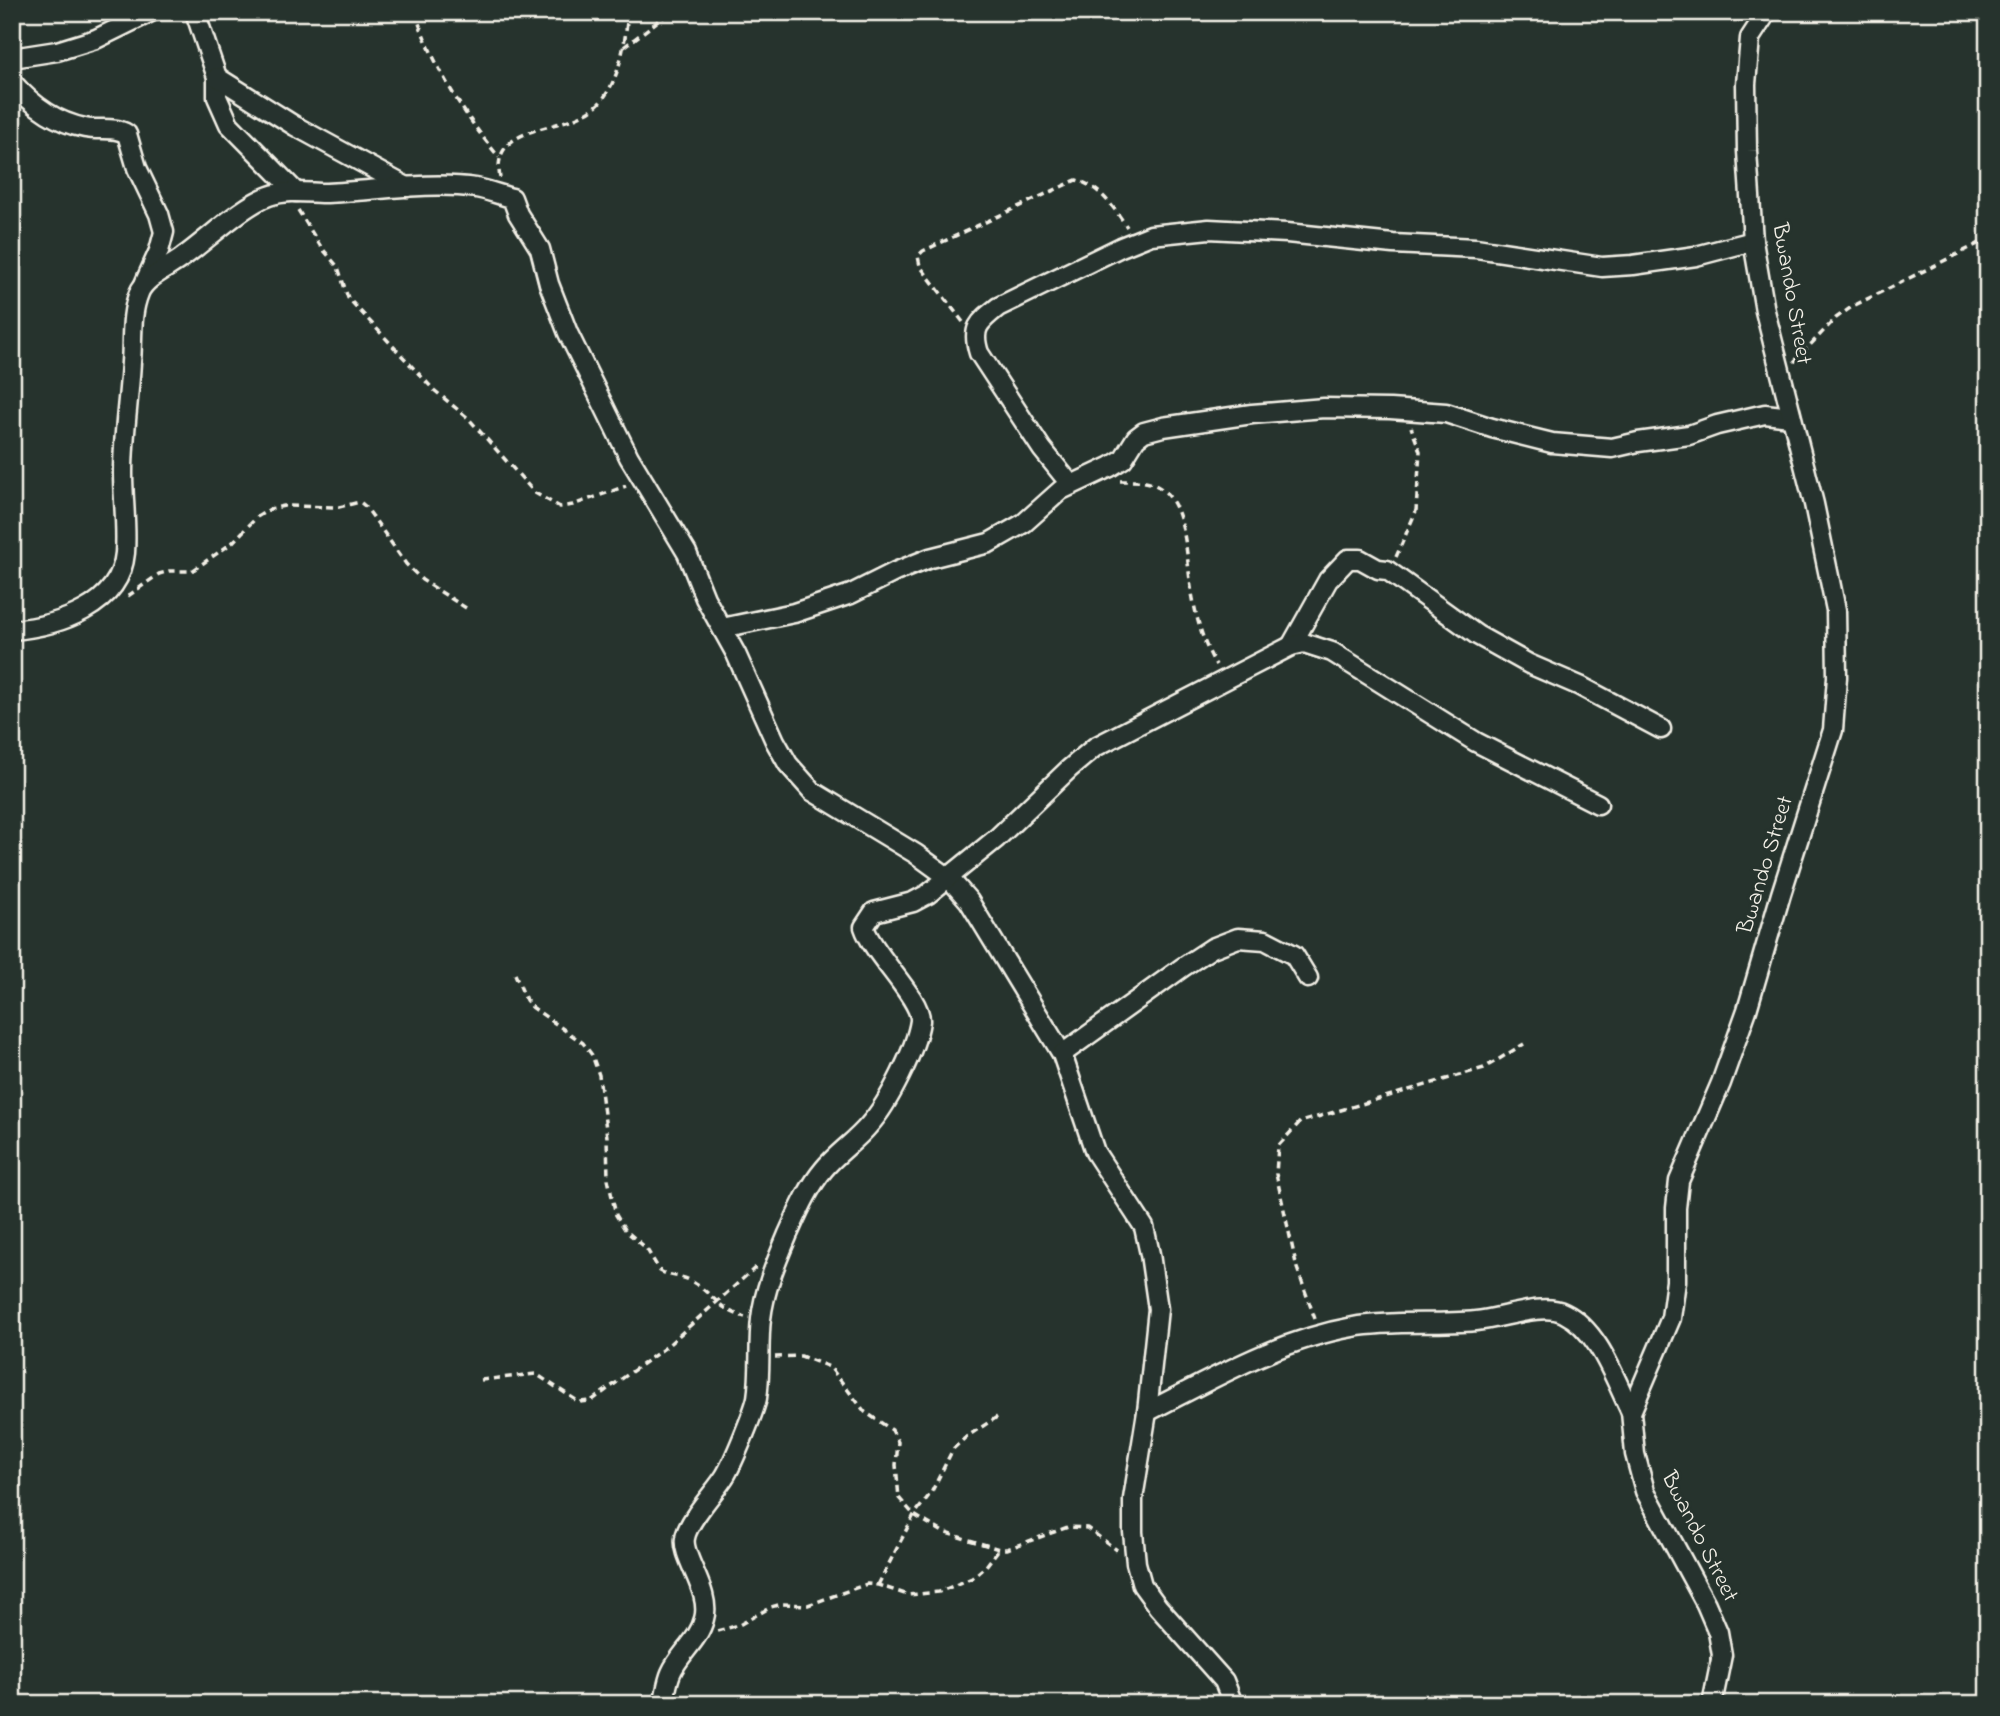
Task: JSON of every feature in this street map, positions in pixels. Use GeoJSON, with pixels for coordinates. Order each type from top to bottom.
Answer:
{"type":"FeatureCollection","features":[{"type":"Feature","properties":{"kind":"street"},"geometry":{"type":"LineString","coordinates":[[12,58],[57,51],[96,39],[150,12]]}},
{"type":"Feature","properties":{"kind":"street"},"geometry":{"type":"LineString","coordinates":[[195,12],[217,77],[217,97],[229,124],[292,192]]}},
{"type":"Feature","properties":{"kind":"street","name":"Bwando Street"},"geometry":{"type":"LineString","coordinates":[[1712,1704],[1722,1655],[1718,1632],[1685,1563],[1645,1491],[1635,1454],[1632,1412],[1671,1318],[1676,1281],[1676,1208],[1679,1181],[1721,1083],[1747,1010],[1833,730],[1838,677],[1836,610],[1814,504],[1765,312],[1753,241],[1746,84],[1751,38],[1767,12]]}},
{"type":"Feature","properties":{"kind":"street"},"geometry":{"type":"LineString","coordinates":[[217,77],[295,126],[407,187]]}},
{"type":"Feature","properties":{"kind":"street"},"geometry":{"type":"LineString","coordinates":[[12,82],[28,100],[56,118],[86,128],[119,129],[127,134],[137,168],[159,214],[164,233],[159,251],[139,293],[132,329],[123,472],[125,555],[116,580],[93,606],[63,621],[36,628],[12,630]]}},
{"type":"Feature","properties":{"kind":"street"},"geometry":{"type":"LineString","coordinates":[[145,282],[270,195],[407,187],[475,188],[512,198],[518,214],[540,249],[549,284],[568,333],[629,457],[687,553],[705,598],[788,764],[812,791],[905,847],[949,878],[976,912],[1062,1054],[1095,1152],[1144,1227],[1158,1309],[1147,1412],[1133,1499],[1136,1563],[1142,1585],[1158,1607],[1224,1681],[1233,1704]]}},
{"type":"Feature","properties":{"kind":"street"},"geometry":{"type":"LineString","coordinates":[[1071,485],[1042,449],[999,384],[979,353],[974,338],[977,327],[998,307],[1137,240],[1151,235],[1209,229],[1287,233],[1394,244],[1476,248],[1602,267],[1696,256],[1753,241]]}},
{"type":"Feature","properties":{"kind":"street"},"geometry":{"type":"LineString","coordinates":[[722,628],[794,613],[851,594],[930,558],[989,543],[1024,523],[1061,490],[1123,458],[1136,438],[1144,432],[1252,414],[1324,408],[1404,410],[1447,413],[1552,443],[1612,448],[1689,435],[1717,425],[1765,414],[1791,416]]}},
{"type":"Feature","properties":{"kind":"street"},"geometry":{"type":"LineString","coordinates":[[1291,646],[1328,580],[1348,559],[1360,559],[1378,569],[1387,570],[1477,635],[1529,664],[1580,686],[1661,729]]}},
{"type":"Feature","properties":{"kind":"street"},"geometry":{"type":"LineString","coordinates":[[663,1704],[671,1674],[705,1619],[705,1602],[685,1538],[697,1515],[726,1474],[757,1400],[760,1322],[764,1299],[787,1236],[810,1189],[824,1168],[869,1125],[887,1102],[906,1062],[920,1021],[918,1008],[867,936],[864,927],[874,912],[913,902],[928,894],[998,838],[1095,747],[1291,646],[1304,643],[1332,652],[1476,742],[1598,804]]}},
{"type":"Feature","properties":{"kind":"street"},"geometry":{"type":"LineString","coordinates":[[1062,1054],[1182,967],[1212,948],[1238,938],[1265,940],[1294,955],[1308,978]]}},
{"type":"Feature","properties":{"kind":"street"},"geometry":{"type":"LineString","coordinates":[[1147,1412],[1237,1367],[1297,1340],[1320,1334],[1356,1327],[1476,1321],[1551,1308],[1582,1324],[1599,1348],[1632,1412]]}},
{"type":"Feature","properties":{"kind":"path"},"geometry":{"type":"LineString","coordinates":[[415,12],[424,37],[445,78],[477,132],[499,157],[504,196]]}},
{"type":"Feature","properties":{"kind":"path"},"geometry":{"type":"LineString","coordinates":[[499,157],[508,143],[523,134],[583,115],[601,101],[617,74],[627,24],[626,12]]}},
{"type":"Feature","properties":{"kind":"path"},"geometry":{"type":"LineString","coordinates":[[623,48],[670,12]]}},
{"type":"Feature","properties":{"kind":"path"},"geometry":{"type":"LineString","coordinates":[[974,338],[920,265],[918,256],[923,251],[1076,180],[1088,183],[1110,204],[1137,240]]}},
{"type":"Feature","properties":{"kind":"path"},"geometry":{"type":"LineString","coordinates":[[292,192],[306,225],[338,267],[348,298],[434,390],[468,418],[535,494],[560,507],[643,481]]}},
{"type":"Feature","properties":{"kind":"path"},"geometry":{"type":"LineString","coordinates":[[1781,377],[1836,318],[1853,306],[1988,239]]}},
{"type":"Feature","properties":{"kind":"path"},"geometry":{"type":"LineString","coordinates":[[1387,570],[1399,552],[1416,511],[1420,451],[1404,410]]}},
{"type":"Feature","properties":{"kind":"path"},"geometry":{"type":"LineString","coordinates":[[1116,481],[1157,485],[1169,495],[1178,513],[1199,625],[1210,656],[1226,681]]}},
{"type":"Feature","properties":{"kind":"path"},"geometry":{"type":"LineString","coordinates":[[93,606],[112,603],[126,597],[159,574],[192,571],[232,543],[257,517],[270,509],[284,506],[339,507],[359,502],[366,507],[406,564],[422,580],[466,608]]}},
{"type":"Feature","properties":{"kind":"path"},"geometry":{"type":"LineString","coordinates":[[515,974],[526,1000],[532,1007],[583,1043],[592,1055],[599,1075],[607,1137],[608,1179],[615,1215],[626,1231],[646,1248],[660,1271],[685,1277],[732,1313],[760,1322]]}},
{"type":"Feature","properties":{"kind":"path"},"geometry":{"type":"LineString","coordinates":[[1320,1334],[1297,1268],[1276,1174],[1278,1146],[1300,1122],[1483,1068],[1524,1044]]}},
{"type":"Feature","properties":{"kind":"path"},"geometry":{"type":"LineString","coordinates":[[481,1380],[536,1374],[579,1402],[591,1401],[666,1347],[758,1266]]}},
{"type":"Feature","properties":{"kind":"path"},"geometry":{"type":"LineString","coordinates":[[760,1358],[801,1356],[830,1367],[865,1412],[892,1430],[898,1442],[896,1465],[900,1498],[914,1515],[943,1532],[1007,1549],[1068,1527],[1087,1528],[1136,1563]]}},
{"type":"Feature","properties":{"kind":"path"},"geometry":{"type":"LineString","coordinates":[[878,1585],[914,1515],[931,1493],[953,1449],[966,1437],[997,1418]]}},
{"type":"Feature","properties":{"kind":"path"},"geometry":{"type":"LineString","coordinates":[[695,1638],[739,1626],[771,1607],[782,1604],[808,1605],[867,1584],[908,1595],[939,1592],[971,1578],[986,1566],[999,1549]]}}]}
